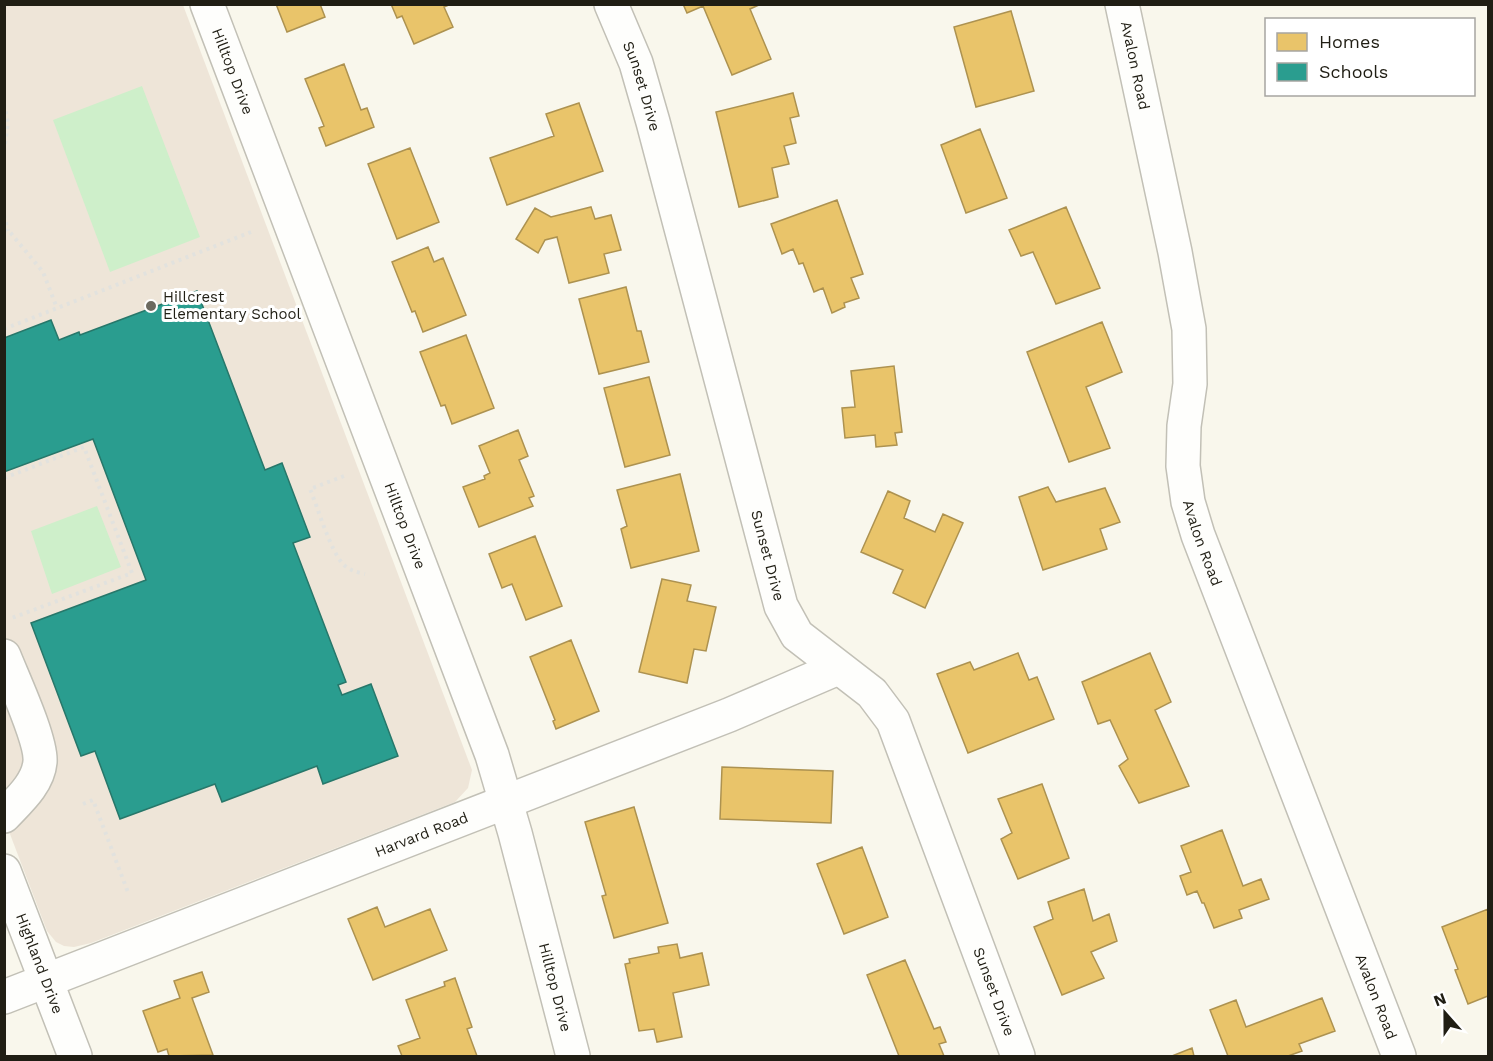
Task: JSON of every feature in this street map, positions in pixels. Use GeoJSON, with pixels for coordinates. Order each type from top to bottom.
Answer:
{"type":"FeatureCollection","features":[{"type":"Feature","properties":{"kind":"street","name":"Hilltop Drive"},"geometry":{"type":"LineString","coordinates":[[207,4],[492,755],[573,1056]]}},
{"type":"Feature","properties":{"kind":"street","name":"Sunset Drive"},"geometry":{"type":"LineString","coordinates":[[611,4],[636,63],[653,122],[781,606],[797,635],[872,693],[893,721],[1018,1056]]}},
{"type":"Feature","properties":{"kind":"street","name":"Avalon Road"},"geometry":{"type":"LineString","coordinates":[[1122,4],[1189,328],[1190,384],[1184,426],[1183,466],[1188,502],[1198,536],[1399,1056]]}},
{"type":"Feature","properties":{"kind":"street"},"geometry":{"type":"LineString","coordinates":[[4,656],[37,742],[40,762],[33,784],[4,816]]}},
{"type":"Feature","properties":{"kind":"street","name":"Harvard Road"},"geometry":{"type":"LineString","coordinates":[[4,997],[729,715],[838,668]]}},
{"type":"Feature","properties":{"kind":"street","name":"Highland Drive"},"geometry":{"type":"LineString","coordinates":[[4,871],[75,1056]]}},
{"type":"Feature","properties":{"kind":"path"},"geometry":{"type":"LineString","coordinates":[[4,104],[8,123],[4,150]]}},
{"type":"Feature","properties":{"kind":"path"},"geometry":{"type":"LineString","coordinates":[[4,215],[7,231],[43,272],[57,308]]}},
{"type":"Feature","properties":{"kind":"path"},"geometry":{"type":"LineString","coordinates":[[4,329],[251,232]]}},
{"type":"Feature","properties":{"kind":"path"},"geometry":{"type":"LineString","coordinates":[[4,478],[84,447],[132,573],[12,618]]}},
{"type":"Feature","properties":{"kind":"path"},"geometry":{"type":"LineString","coordinates":[[344,476],[310,489],[337,555],[344,565],[354,572],[365,574]]}},
{"type":"Feature","properties":{"kind":"path"},"geometry":{"type":"LineString","coordinates":[[83,804],[93,800],[129,896]]}},
{"type":"Feature","properties":{"kind":"shaded area","name":"Hillcrest Elementary School"},"geometry":{"type":"Polygon","coordinates":[[[5,5],[183,5],[472,770],[468,788],[455,802],[91,943],[74,947],[56,942],[47,931],[5,821],[5,5]]]}},
{"type":"Feature","properties":{"kind":"green space"},"geometry":{"type":"Polygon","coordinates":[[[142,86],[200,237],[110,272],[53,120],[142,86]]]}},
{"type":"Feature","properties":{"kind":"green space"},"geometry":{"type":"Polygon","coordinates":[[[97,506],[121,567],[52,594],[31,531],[97,506]]]}},
{"type":"Feature","properties":{"kind":"building: Homes"},"geometry":{"type":"Polygon","coordinates":[[[276,4],[320,4],[325,17],[287,32],[276,4]]]}},
{"type":"Feature","properties":{"kind":"building: Homes"},"geometry":{"type":"Polygon","coordinates":[[[391,4],[451,4],[444,7],[453,27],[414,44],[402,16],[397,18],[391,4]]]}},
{"type":"Feature","properties":{"kind":"building: Homes"},"geometry":{"type":"Polygon","coordinates":[[[683,4],[761,4],[750,9],[771,59],[732,75],[703,6],[687,13],[683,4]]]}},
{"type":"Feature","properties":{"kind":"building: Homes"},"geometry":{"type":"Polygon","coordinates":[[[1011,11],[1034,91],[976,107],[954,27],[1011,11]]]}},
{"type":"Feature","properties":{"kind":"building: Homes"},"geometry":{"type":"Polygon","coordinates":[[[344,64],[361,110],[367,108],[374,127],[326,146],[319,128],[324,126],[305,79],[344,64]]]}},
{"type":"Feature","properties":{"kind":"building: Homes"},"geometry":{"type":"Polygon","coordinates":[[[793,93],[799,116],[790,118],[796,143],[784,146],[789,164],[772,168],[778,197],[739,207],[716,112],[793,93]]]}},
{"type":"Feature","properties":{"kind":"building: Homes"},"geometry":{"type":"Polygon","coordinates":[[[579,103],[603,171],[507,205],[490,158],[554,136],[546,114],[579,103]]]}},
{"type":"Feature","properties":{"kind":"building: Homes"},"geometry":{"type":"Polygon","coordinates":[[[980,129],[1007,198],[966,213],[941,145],[980,129]]]}},
{"type":"Feature","properties":{"kind":"building: Homes"},"geometry":{"type":"Polygon","coordinates":[[[410,148],[439,222],[397,239],[368,164],[410,148]]]}},
{"type":"Feature","properties":{"kind":"building: Homes"},"geometry":{"type":"Polygon","coordinates":[[[837,200],[863,274],[851,278],[859,298],[844,303],[845,307],[832,313],[823,288],[814,292],[803,263],[799,264],[793,249],[782,254],[771,224],[837,200]]]}},
{"type":"Feature","properties":{"kind":"building: Homes"},"geometry":{"type":"Polygon","coordinates":[[[591,207],[595,219],[611,215],[621,250],[604,254],[609,273],[569,283],[557,237],[545,240],[538,253],[516,239],[535,208],[551,217],[591,207]]]}},
{"type":"Feature","properties":{"kind":"building: Homes"},"geometry":{"type":"Polygon","coordinates":[[[1066,207],[1100,288],[1056,304],[1033,252],[1021,256],[1009,230],[1066,207]]]}},
{"type":"Feature","properties":{"kind":"building: Homes"},"geometry":{"type":"Polygon","coordinates":[[[428,247],[434,262],[443,258],[466,315],[423,332],[415,311],[412,312],[392,262],[428,247]]]}},
{"type":"Feature","properties":{"kind":"building: Homes"},"geometry":{"type":"Polygon","coordinates":[[[626,287],[637,331],[641,331],[649,362],[599,374],[579,299],[626,287]]]}},
{"type":"Feature","properties":{"kind":"building: Homes"},"geometry":{"type":"Polygon","coordinates":[[[1102,322],[1122,372],[1086,387],[1110,448],[1069,462],[1027,352],[1102,322]]]}},
{"type":"Feature","properties":{"kind":"building: Homes"},"geometry":{"type":"Polygon","coordinates":[[[466,335],[494,408],[452,424],[445,405],[441,406],[420,352],[466,335]]]}},
{"type":"Feature","properties":{"kind":"building: Homes"},"geometry":{"type":"Polygon","coordinates":[[[894,366],[902,432],[895,433],[897,445],[876,447],[875,435],[845,438],[842,408],[855,407],[851,371],[894,366]]]}},
{"type":"Feature","properties":{"kind":"building: Homes"},"geometry":{"type":"Polygon","coordinates":[[[649,377],[670,455],[625,467],[604,388],[649,377]]]}},
{"type":"Feature","properties":{"kind":"building: Homes"},"geometry":{"type":"Polygon","coordinates":[[[518,430],[528,456],[519,460],[534,496],[529,498],[533,506],[479,527],[463,487],[485,479],[484,476],[490,473],[479,446],[518,430]]]}},
{"type":"Feature","properties":{"kind":"building: Homes"},"geometry":{"type":"Polygon","coordinates":[[[680,474],[699,551],[631,568],[621,529],[627,526],[617,490],[680,474]]]}},
{"type":"Feature","properties":{"kind":"building: Homes"},"geometry":{"type":"Polygon","coordinates":[[[1048,487],[1056,502],[1105,488],[1120,522],[1100,529],[1107,549],[1043,570],[1019,497],[1048,487]]]}},
{"type":"Feature","properties":{"kind":"building: Homes"},"geometry":{"type":"Polygon","coordinates":[[[888,491],[910,501],[904,518],[935,532],[943,514],[963,523],[925,608],[893,593],[903,570],[861,552],[888,491]]]}},
{"type":"Feature","properties":{"kind":"building: Homes"},"geometry":{"type":"Polygon","coordinates":[[[535,536],[562,606],[526,620],[512,584],[502,588],[489,554],[535,536]]]}},
{"type":"Feature","properties":{"kind":"building: Homes"},"geometry":{"type":"Polygon","coordinates":[[[662,579],[691,585],[687,601],[716,607],[706,651],[694,649],[687,683],[639,672],[662,579]]]}},
{"type":"Feature","properties":{"kind":"building: Homes"},"geometry":{"type":"Polygon","coordinates":[[[571,640],[599,711],[556,729],[553,721],[555,720],[530,657],[571,640]]]}},
{"type":"Feature","properties":{"kind":"building: Homes"},"geometry":{"type":"Polygon","coordinates":[[[1018,653],[1029,680],[1037,677],[1054,719],[968,753],[937,674],[970,662],[974,670],[1018,653]]]}},
{"type":"Feature","properties":{"kind":"building: Homes"},"geometry":{"type":"Polygon","coordinates":[[[1150,653],[1171,702],[1155,710],[1189,786],[1139,803],[1119,766],[1128,759],[1110,720],[1098,724],[1082,682],[1150,653]]]}},
{"type":"Feature","properties":{"kind":"building: Homes"},"geometry":{"type":"Polygon","coordinates":[[[722,767],[833,771],[831,823],[720,819],[722,767]]]}},
{"type":"Feature","properties":{"kind":"building: Homes"},"geometry":{"type":"Polygon","coordinates":[[[1042,784],[1069,858],[1018,879],[1001,839],[1012,833],[998,799],[1042,784]]]}},
{"type":"Feature","properties":{"kind":"building: Homes"},"geometry":{"type":"Polygon","coordinates":[[[634,807],[668,923],[614,938],[602,896],[606,895],[585,822],[634,807]]]}},
{"type":"Feature","properties":{"kind":"building: Homes"},"geometry":{"type":"Polygon","coordinates":[[[1222,830],[1243,886],[1261,879],[1269,899],[1239,910],[1242,918],[1214,928],[1197,891],[1187,895],[1180,876],[1191,872],[1181,846],[1222,830]]]}},
{"type":"Feature","properties":{"kind":"building: Homes"},"geometry":{"type":"Polygon","coordinates":[[[862,847],[888,917],[844,934],[817,864],[862,847]]]}},
{"type":"Feature","properties":{"kind":"building: Homes"},"geometry":{"type":"Polygon","coordinates":[[[1084,889],[1093,921],[1109,914],[1117,941],[1091,952],[1104,978],[1062,995],[1034,927],[1053,919],[1048,902],[1084,889]]]}},
{"type":"Feature","properties":{"kind":"building: Homes"},"geometry":{"type":"Polygon","coordinates":[[[377,907],[385,927],[430,909],[447,950],[373,980],[348,919],[377,907]]]}},
{"type":"Feature","properties":{"kind":"building: Homes"},"geometry":{"type":"Polygon","coordinates":[[[1488,909],[1488,996],[1468,1004],[1442,927],[1488,909]]]}},
{"type":"Feature","properties":{"kind":"building: Homes"},"geometry":{"type":"Polygon","coordinates":[[[677,944],[680,958],[702,953],[709,985],[673,993],[682,1037],[657,1042],[654,1029],[639,1031],[625,964],[630,963],[629,959],[659,953],[658,947],[677,944]]]}},
{"type":"Feature","properties":{"kind":"building: Homes"},"geometry":{"type":"Polygon","coordinates":[[[905,960],[934,1029],[940,1027],[946,1042],[939,1044],[944,1056],[899,1056],[867,975],[905,960]]]}},
{"type":"Feature","properties":{"kind":"building: Homes"},"geometry":{"type":"Polygon","coordinates":[[[202,972],[209,992],[192,998],[213,1055],[169,1056],[167,1049],[158,1052],[143,1011],[180,998],[174,981],[202,972]]]}},
{"type":"Feature","properties":{"kind":"building: Homes"},"geometry":{"type":"Polygon","coordinates":[[[455,978],[472,1027],[467,1029],[477,1056],[402,1056],[398,1046],[420,1038],[406,1000],[445,986],[444,982],[455,978]]]}},
{"type":"Feature","properties":{"kind":"building: Homes"},"geometry":{"type":"Polygon","coordinates":[[[1322,998],[1335,1031],[1299,1044],[1302,1051],[1288,1056],[1228,1056],[1210,1010],[1236,1000],[1246,1027],[1322,998]]]}},
{"type":"Feature","properties":{"kind":"building: Homes"},"geometry":{"type":"Polygon","coordinates":[[[1192,1048],[1194,1056],[1172,1056],[1192,1048]]]}},
{"type":"Feature","properties":{"kind":"building: Schools"},"geometry":{"type":"Polygon","coordinates":[[[197,291],[265,470],[282,463],[310,537],[293,543],[346,682],[338,685],[342,695],[371,684],[398,756],[323,784],[317,766],[222,802],[215,784],[120,819],[95,751],[81,756],[31,623],[146,580],[93,439],[4,472],[4,338],[51,320],[59,340],[79,332],[80,335],[197,291]]]}},
{"type":"Feature","properties":{"kind":"place","name":"Hillcrest Elementary School"},"geometry":{"type":"Point","coordinates":[151,306]}}]}
